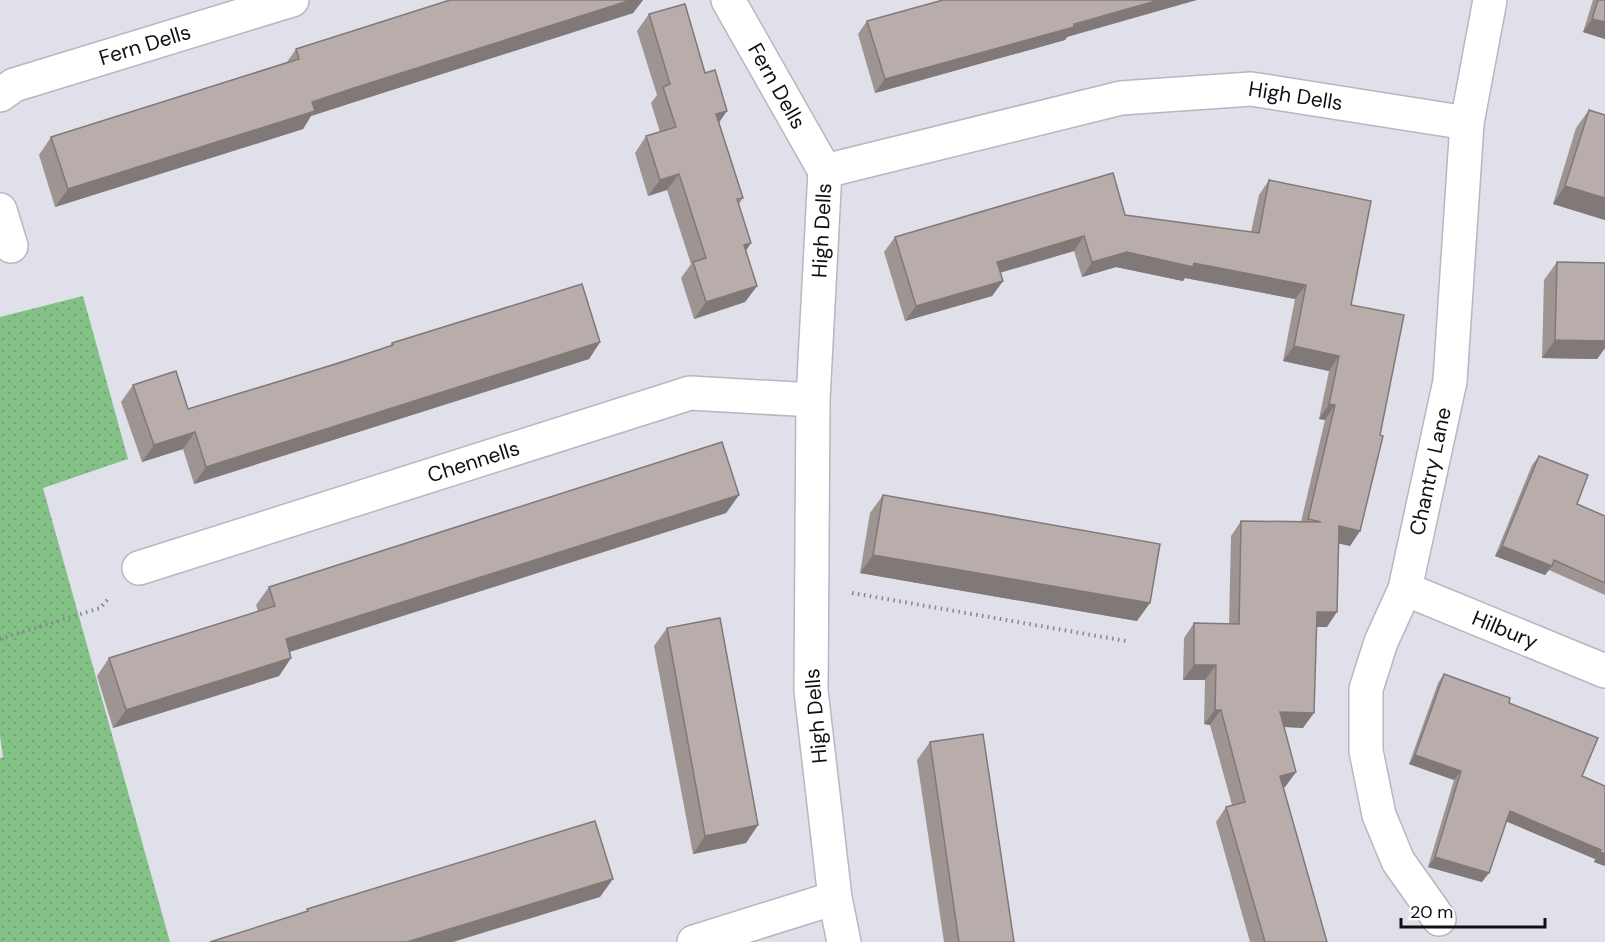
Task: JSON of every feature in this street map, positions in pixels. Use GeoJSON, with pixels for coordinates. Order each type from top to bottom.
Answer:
{"type":"FeatureCollection","features":[{"type":"Feature","properties":{"kind":"street","name":"Fern Dells"},"geometry":{"type":"LineString","coordinates":[[0,95],[14,85],[292,0]]}},
{"type":"Feature","properties":{"kind":"street","name":"Fern Dells"},"geometry":{"type":"LineString","coordinates":[[728,0],[825,171]]}},
{"type":"Feature","properties":{"kind":"street","name":"Chantry Lane"},"geometry":{"type":"LineString","coordinates":[[1439,919],[1398,861],[1380,815],[1366,752],[1365,689],[1381,642],[1405,589],[1450,381],[1467,123],[1490,0]]}},
{"type":"Feature","properties":{"kind":"street","name":"High Dells"},"geometry":{"type":"LineString","coordinates":[[844,942],[835,898],[811,691],[813,400],[825,171],[1121,98],[1251,89],[1467,123]]}},
{"type":"Feature","properties":{"kind":"street"},"geometry":{"type":"LineString","coordinates":[[0,210],[10,246]]}},
{"type":"Feature","properties":{"kind":"street","name":"Chennells"},"geometry":{"type":"LineString","coordinates":[[139,568],[690,393],[813,400]]}},
{"type":"Feature","properties":{"kind":"street","name":"Hilbury"},"geometry":{"type":"LineString","coordinates":[[1405,589],[1605,671]]}},
{"type":"Feature","properties":{"kind":"street"},"geometry":{"type":"LineString","coordinates":[[694,942],[835,898]]}},
{"type":"Feature","properties":{"kind":"path"},"geometry":{"type":"LineString","coordinates":[[0,639],[100,608],[139,568]]}},
{"type":"Feature","properties":{"kind":"path"},"geometry":{"type":"LineString","coordinates":[[812,586],[1126,641]]}},
{"type":"Feature","properties":{"kind":"green space"},"geometry":{"type":"Polygon","coordinates":[[[83,296],[128,459],[43,488],[170,942],[0,942],[0,758],[3,757],[0,736],[0,317],[83,296]]]}},
{"type":"Feature","properties":{"kind":"building"},"geometry":{"type":"Polygon","coordinates":[[[450,0],[631,0],[312,102],[315,111],[68,189],[51,137],[299,59],[296,49],[450,0]]]}},
{"type":"Feature","properties":{"kind":"building"},"geometry":{"type":"Polygon","coordinates":[[[943,0],[1159,0],[1074,24],[1074,27],[885,79],[867,21],[943,0]]]}},
{"type":"Feature","properties":{"kind":"building"},"geometry":{"type":"Polygon","coordinates":[[[1598,0],[1605,0],[1605,22],[1592,19],[1598,0]]]}},
{"type":"Feature","properties":{"kind":"building"},"geometry":{"type":"Polygon","coordinates":[[[685,4],[705,73],[715,70],[727,111],[716,114],[743,198],[737,199],[751,243],[744,245],[757,286],[706,302],[693,262],[706,258],[679,174],[660,180],[646,136],[676,127],[663,87],[670,84],[649,14],[685,4]]]}},
{"type":"Feature","properties":{"kind":"building"},"geometry":{"type":"Polygon","coordinates":[[[1589,110],[1605,115],[1605,198],[1565,186],[1589,110]]]}},
{"type":"Feature","properties":{"kind":"building"},"geometry":{"type":"Polygon","coordinates":[[[1113,173],[1125,215],[1259,233],[1269,180],[1371,201],[1351,305],[1404,315],[1380,435],[1383,436],[1360,531],[1339,526],[1337,612],[1317,612],[1314,713],[1280,712],[1296,772],[1280,776],[1327,942],[1265,942],[1226,807],[1245,802],[1221,710],[1215,710],[1216,665],[1194,665],[1194,623],[1239,624],[1241,521],[1321,522],[1308,519],[1335,405],[1329,404],[1339,356],[1294,346],[1306,285],[1194,263],[1193,267],[1127,252],[1092,262],[1084,236],[997,262],[1003,281],[916,306],[895,237],[1113,173]]]}},
{"type":"Feature","properties":{"kind":"building"},"geometry":{"type":"Polygon","coordinates":[[[1557,262],[1605,263],[1605,341],[1555,340],[1557,262]]]}},
{"type":"Feature","properties":{"kind":"building"},"geometry":{"type":"Polygon","coordinates":[[[582,284],[600,342],[206,467],[195,432],[154,445],[133,385],[176,371],[188,409],[336,364],[393,345],[392,343],[582,284]]]}},
{"type":"Feature","properties":{"kind":"building"},"geometry":{"type":"Polygon","coordinates":[[[722,442],[739,495],[286,639],[291,658],[126,710],[109,658],[275,606],[269,587],[722,442]]]}},
{"type":"Feature","properties":{"kind":"building"},"geometry":{"type":"Polygon","coordinates":[[[1539,456],[1588,475],[1577,504],[1605,516],[1605,583],[1554,560],[1552,566],[1502,546],[1539,456]]]}},
{"type":"Feature","properties":{"kind":"building"},"geometry":{"type":"Polygon","coordinates":[[[883,495],[1160,544],[1150,603],[873,555],[883,495]]]}},
{"type":"Feature","properties":{"kind":"building"},"geometry":{"type":"Polygon","coordinates":[[[720,618],[758,825],[705,836],[667,628],[720,618]]]}},
{"type":"Feature","properties":{"kind":"building"},"geometry":{"type":"Polygon","coordinates":[[[1444,674],[1510,698],[1509,703],[1598,738],[1582,776],[1605,786],[1605,854],[1600,852],[1601,850],[1510,811],[1489,873],[1435,857],[1461,771],[1415,755],[1444,674]]]}},
{"type":"Feature","properties":{"kind":"building"},"geometry":{"type":"Polygon","coordinates":[[[983,734],[1014,942],[959,942],[930,742],[983,734]]]}},
{"type":"Feature","properties":{"kind":"building"},"geometry":{"type":"Polygon","coordinates":[[[595,821],[613,879],[407,942],[210,942],[308,911],[307,909],[595,821]]]}}]}
